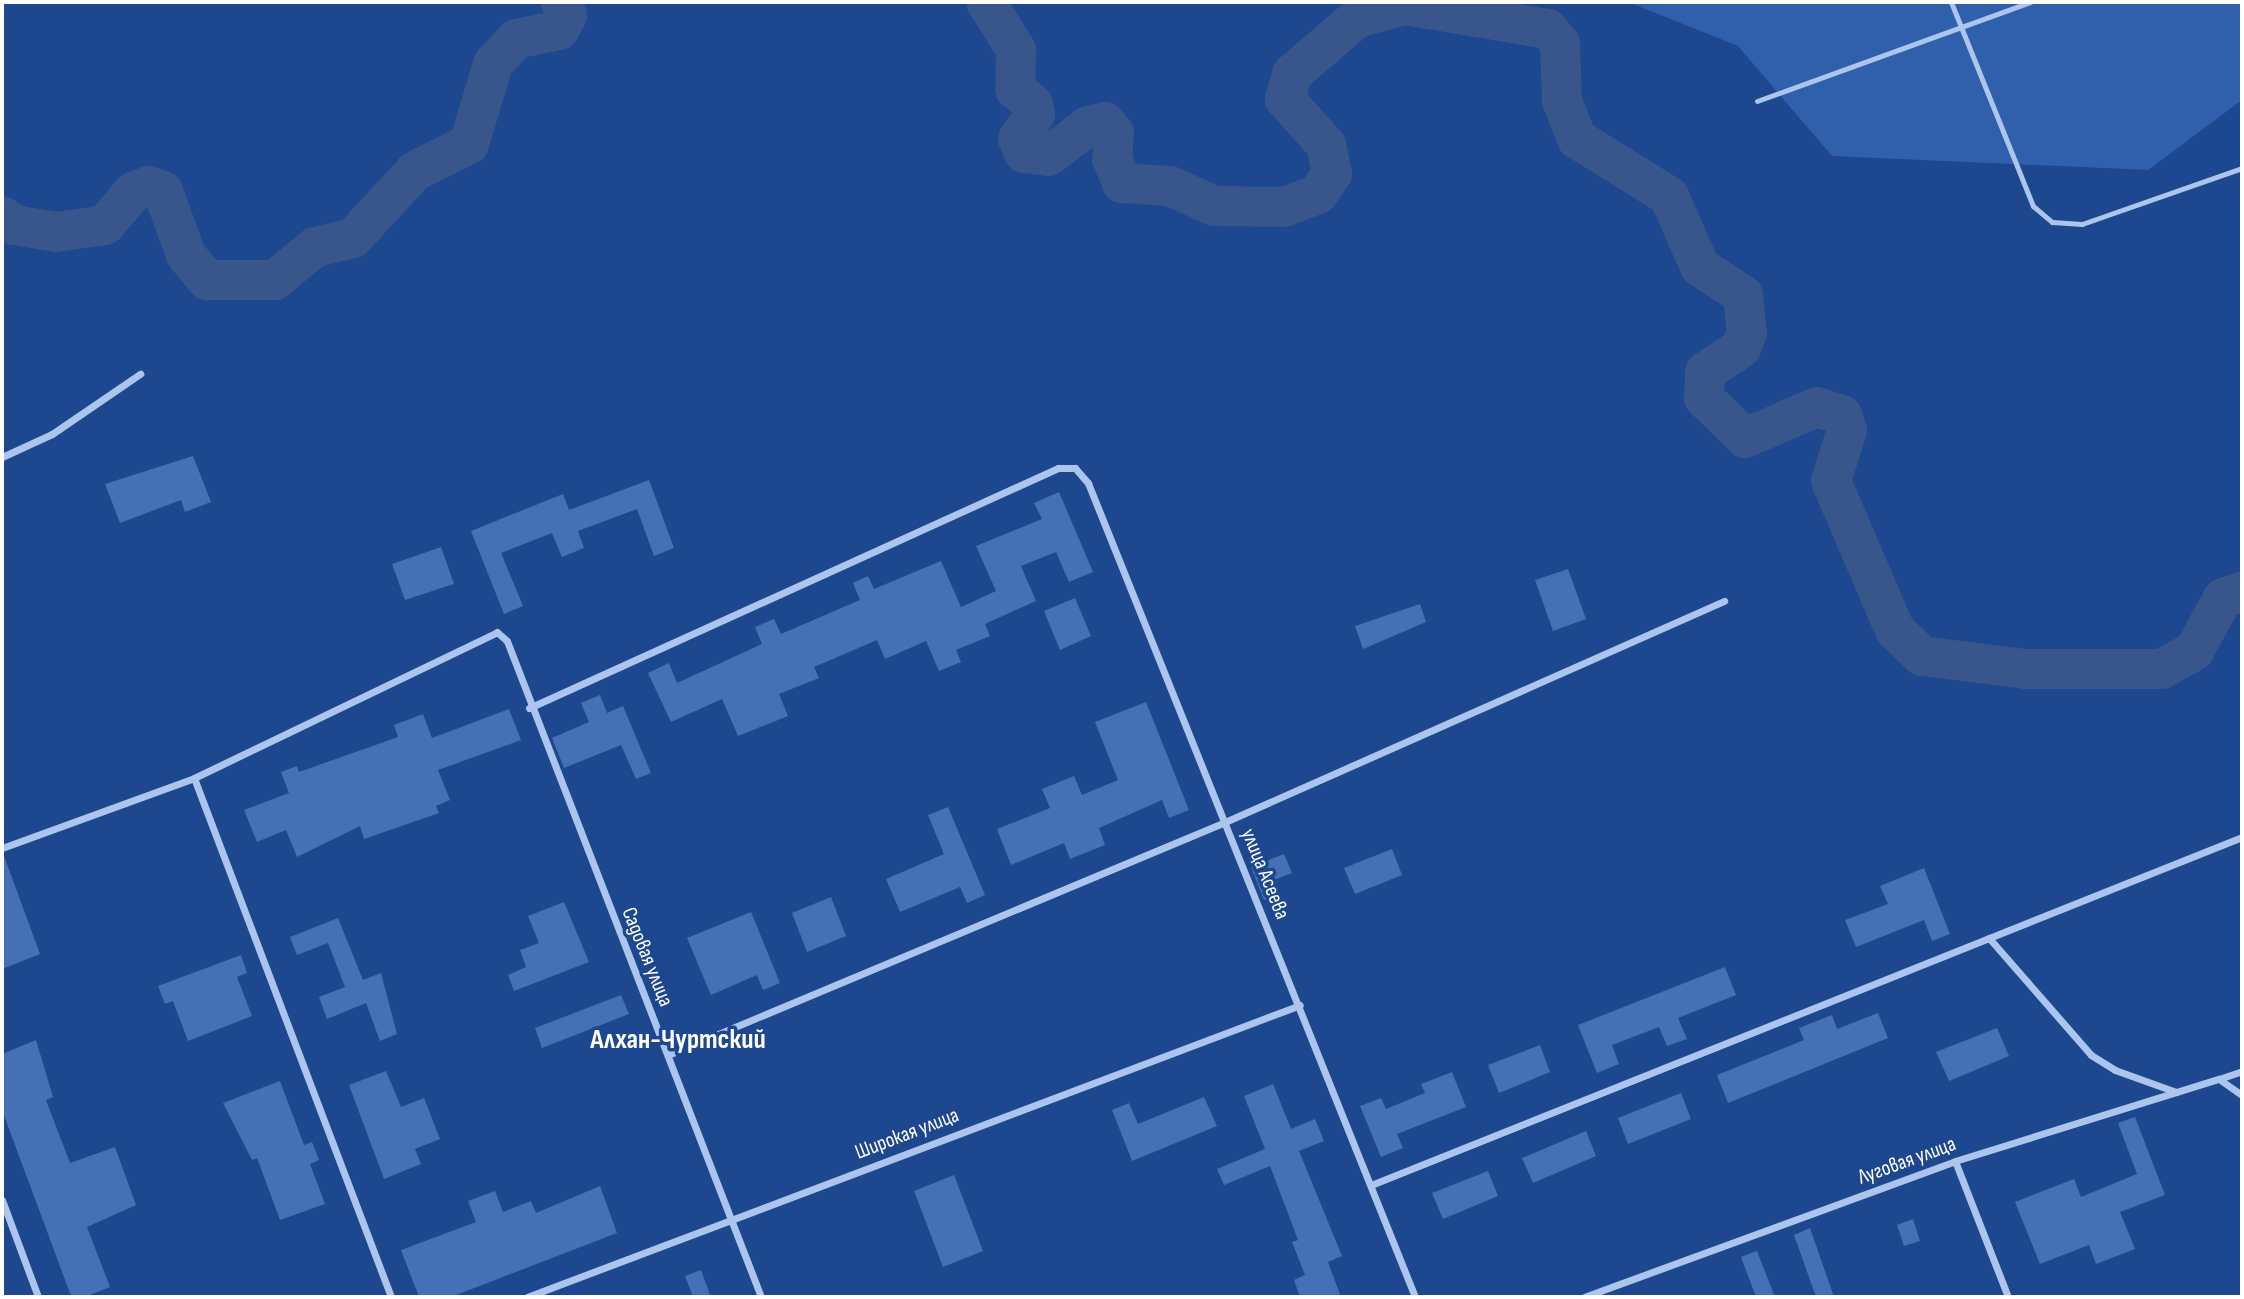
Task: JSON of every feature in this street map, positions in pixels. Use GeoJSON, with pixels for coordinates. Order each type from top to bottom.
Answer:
{"type":"FeatureCollection","features":[{"type":"Feature","properties":{"kind":"street"},"geometry":{"type":"LineString","coordinates":[[2,457],[52,434],[141,374]]}},
{"type":"Feature","properties":{"kind":"street","name":"улица Асеева"},"geometry":{"type":"LineString","coordinates":[[529,708],[1058,468],[1075,468],[1088,482],[1415,1297]]}},
{"type":"Feature","properties":{"kind":"street"},"geometry":{"type":"LineString","coordinates":[[668,1055],[1225,822],[1724,601]]}},
{"type":"Feature","properties":{"kind":"street","name":"Садовая улица"},"geometry":{"type":"LineString","coordinates":[[194,778],[497,632],[507,641],[529,708],[733,1219],[761,1297]]}},
{"type":"Feature","properties":{"kind":"street"},"geometry":{"type":"LineString","coordinates":[[2,848],[194,778],[391,1297]]}},
{"type":"Feature","properties":{"kind":"street"},"geometry":{"type":"LineString","coordinates":[[1371,1185],[2242,837]]}},
{"type":"Feature","properties":{"kind":"street"},"geometry":{"type":"LineString","coordinates":[[1989,938],[2091,1055],[2115,1070],[2177,1092]]}},
{"type":"Feature","properties":{"kind":"street","name":"Широкая улица"},"geometry":{"type":"LineString","coordinates":[[527,1297],[1300,1005]]}},
{"type":"Feature","properties":{"kind":"street","name":"Луговая улица"},"geometry":{"type":"LineString","coordinates":[[1584,1297],[1955,1161],[2242,1071]]}},
{"type":"Feature","properties":{"kind":"street"},"geometry":{"type":"LineString","coordinates":[[2219,1079],[2242,1095]]}},
{"type":"Feature","properties":{"kind":"street"},"geometry":{"type":"LineString","coordinates":[[1955,1161],[2008,1297]]}},
{"type":"Feature","properties":{"kind":"street"},"geometry":{"type":"LineString","coordinates":[[2,1200],[38,1297]]}},
{"type":"Feature","properties":{"kind":"lane"},"geometry":{"type":"LineString","coordinates":[[1951,2],[2033,206],[2052,222],[2082,223],[2242,168]]}},
{"type":"Feature","properties":{"kind":"lane"},"geometry":{"type":"LineString","coordinates":[[1757,102],[2031,2]]}},
{"type":"Feature","properties":{"kind":"shaded area"},"geometry":{"type":"Polygon","coordinates":[[[1628,2],[2242,2],[2242,100],[2148,170],[1832,156],[1738,46],[1628,2]]]}},
{"type":"Feature","properties":{"kind":"building"},"geometry":{"type":"Polygon","coordinates":[[[193,456],[211,502],[185,512],[181,500],[120,523],[105,484],[193,456]]]}},
{"type":"Feature","properties":{"kind":"building"},"geometry":{"type":"Polygon","coordinates":[[[649,480],[674,548],[654,556],[637,509],[578,531],[584,548],[562,557],[552,533],[501,553],[523,606],[504,614],[471,531],[563,494],[569,510],[649,480]]]}},
{"type":"Feature","properties":{"kind":"building"},"geometry":{"type":"Polygon","coordinates":[[[1059,492],[1093,572],[1069,582],[1056,552],[1021,566],[1036,601],[985,624],[990,636],[956,650],[961,662],[939,671],[926,641],[885,659],[877,640],[814,667],[819,678],[779,694],[788,716],[738,736],[722,699],[671,722],[648,673],[669,663],[677,683],[762,644],[755,627],[774,619],[781,634],[860,600],[853,583],[868,576],[874,589],[941,561],[961,607],[996,591],[976,546],[1042,519],[1034,503],[1059,492]]]}},
{"type":"Feature","properties":{"kind":"building"},"geometry":{"type":"Polygon","coordinates":[[[441,547],[454,584],[405,600],[392,564],[441,547]]]}},
{"type":"Feature","properties":{"kind":"building"},"geometry":{"type":"Polygon","coordinates":[[[1568,569],[1586,619],[1553,631],[1535,580],[1568,569]]]}},
{"type":"Feature","properties":{"kind":"building"},"geometry":{"type":"Polygon","coordinates":[[[1075,598],[1091,636],[1060,650],[1044,611],[1075,598]]]}},
{"type":"Feature","properties":{"kind":"building"},"geometry":{"type":"Polygon","coordinates":[[[1420,604],[1426,622],[1363,649],[1355,626],[1420,604]]]}},
{"type":"Feature","properties":{"kind":"building"},"geometry":{"type":"Polygon","coordinates":[[[600,695],[607,713],[623,706],[651,773],[636,779],[621,745],[564,768],[552,738],[589,722],[581,703],[600,695]]]}},
{"type":"Feature","properties":{"kind":"building"},"geometry":{"type":"Polygon","coordinates":[[[1146,702],[1189,810],[1169,818],[1162,800],[1099,828],[1105,845],[1070,859],[1064,843],[1011,865],[997,829],[1050,808],[1042,789],[1074,776],[1082,795],[1118,780],[1095,722],[1146,702]]]}},
{"type":"Feature","properties":{"kind":"building"},"geometry":{"type":"Polygon","coordinates":[[[509,709],[521,740],[438,770],[450,800],[436,806],[439,813],[364,839],[360,826],[297,857],[286,830],[257,842],[244,810],[289,793],[281,772],[297,766],[299,772],[398,737],[394,725],[423,714],[432,738],[509,709]]]}},
{"type":"Feature","properties":{"kind":"building"},"geometry":{"type":"Polygon","coordinates":[[[948,807],[985,895],[967,903],[960,887],[900,912],[886,879],[944,854],[928,815],[948,807]]]}},
{"type":"Feature","properties":{"kind":"building"},"geometry":{"type":"Polygon","coordinates":[[[1392,849],[1402,875],[1355,894],[1344,868],[1392,849]]]}},
{"type":"Feature","properties":{"kind":"building"},"geometry":{"type":"Polygon","coordinates":[[[1284,854],[1292,873],[1274,880],[1280,894],[1264,900],[1251,867],[1284,854]]]}},
{"type":"Feature","properties":{"kind":"building"},"geometry":{"type":"Polygon","coordinates":[[[4,856],[40,954],[2,969],[2,857],[4,856]]]}},
{"type":"Feature","properties":{"kind":"building"},"geometry":{"type":"Polygon","coordinates":[[[1924,868],[1950,934],[1932,941],[1924,920],[1856,947],[1845,920],[1888,904],[1880,886],[1924,868]]]}},
{"type":"Feature","properties":{"kind":"building"},"geometry":{"type":"Polygon","coordinates":[[[831,897],[846,936],[807,952],[792,913],[831,897]]]}},
{"type":"Feature","properties":{"kind":"building"},"geometry":{"type":"Polygon","coordinates":[[[564,902],[589,962],[514,991],[508,975],[526,967],[520,950],[539,943],[528,916],[564,902]]]}},
{"type":"Feature","properties":{"kind":"building"},"geometry":{"type":"Polygon","coordinates":[[[751,912],[780,983],[763,990],[757,975],[711,995],[687,938],[751,912]]]}},
{"type":"Feature","properties":{"kind":"building"},"geometry":{"type":"Polygon","coordinates":[[[338,918],[363,980],[381,973],[397,1034],[380,1041],[366,1003],[327,1019],[319,997],[345,987],[328,943],[297,955],[290,937],[338,918]]]}},
{"type":"Feature","properties":{"kind":"building"},"geometry":{"type":"Polygon","coordinates":[[[241,955],[247,973],[237,977],[252,1016],[188,1041],[173,1001],[165,1004],[158,986],[241,955]]]}},
{"type":"Feature","properties":{"kind":"building"},"geometry":{"type":"Polygon","coordinates":[[[1725,967],[1736,995],[1678,1018],[1687,1039],[1667,1046],[1659,1027],[1612,1045],[1619,1064],[1597,1073],[1578,1025],[1725,967]]]}},
{"type":"Feature","properties":{"kind":"building"},"geometry":{"type":"Polygon","coordinates":[[[621,995],[629,1014],[542,1048],[535,1028],[621,995]]]}},
{"type":"Feature","properties":{"kind":"building"},"geometry":{"type":"Polygon","coordinates":[[[1878,1013],[1888,1038],[1728,1103],[1717,1075],[1804,1040],[1799,1028],[1832,1015],[1837,1029],[1878,1013]]]}},
{"type":"Feature","properties":{"kind":"building"},"geometry":{"type":"Polygon","coordinates":[[[1997,1028],[2009,1056],[1949,1081],[1936,1052],[1997,1028]]]}},
{"type":"Feature","properties":{"kind":"building"},"geometry":{"type":"Polygon","coordinates":[[[36,1040],[53,1097],[46,1100],[70,1163],[115,1147],[136,1205],[87,1227],[110,1287],[85,1297],[71,1296],[2,1110],[2,1054],[36,1040]]]}},
{"type":"Feature","properties":{"kind":"building"},"geometry":{"type":"Polygon","coordinates":[[[1540,1045],[1550,1072],[1499,1093],[1488,1065],[1540,1045]]]}},
{"type":"Feature","properties":{"kind":"building"},"geometry":{"type":"Polygon","coordinates":[[[386,1071],[401,1107],[424,1098],[440,1139],[415,1149],[421,1164],[384,1179],[349,1085],[386,1071]]]}},
{"type":"Feature","properties":{"kind":"building"},"geometry":{"type":"Polygon","coordinates":[[[1452,1072],[1466,1107],[1397,1134],[1403,1148],[1381,1157],[1360,1106],[1381,1098],[1386,1109],[1425,1093],[1421,1084],[1452,1072]]]}},
{"type":"Feature","properties":{"kind":"building"},"geometry":{"type":"Polygon","coordinates":[[[280,1081],[304,1145],[312,1142],[319,1160],[310,1164],[325,1204],[280,1220],[257,1158],[252,1160],[223,1103],[280,1081]]]}},
{"type":"Feature","properties":{"kind":"building"},"geometry":{"type":"Polygon","coordinates":[[[1273,1084],[1291,1129],[1315,1119],[1324,1141],[1299,1151],[1342,1256],[1328,1262],[1341,1297],[1300,1297],[1294,1280],[1305,1275],[1292,1242],[1298,1240],[1270,1166],[1224,1185],[1217,1169],[1265,1149],[1244,1096],[1273,1084]]]}},
{"type":"Feature","properties":{"kind":"building"},"geometry":{"type":"Polygon","coordinates":[[[1681,1093],[1691,1119],[1628,1144],[1618,1118],[1681,1093]]]}},
{"type":"Feature","properties":{"kind":"building"},"geometry":{"type":"Polygon","coordinates":[[[1204,1097],[1217,1126],[1132,1161],[1112,1110],[1129,1103],[1138,1124],[1204,1097]]]}},
{"type":"Feature","properties":{"kind":"building"},"geometry":{"type":"Polygon","coordinates":[[[2135,1117],[2165,1195],[2120,1212],[2135,1249],[2096,1264],[2089,1245],[2040,1264],[2015,1202],[2074,1179],[2081,1197],[2137,1174],[2118,1123],[2135,1117]]]}},
{"type":"Feature","properties":{"kind":"building"},"geometry":{"type":"Polygon","coordinates":[[[1586,1131],[1596,1156],[1533,1183],[1522,1158],[1586,1131]]]}},
{"type":"Feature","properties":{"kind":"building"},"geometry":{"type":"Polygon","coordinates":[[[1488,1171],[1498,1196],[1443,1219],[1432,1193],[1488,1171]]]}},
{"type":"Feature","properties":{"kind":"building"},"geometry":{"type":"Polygon","coordinates":[[[954,1175],[983,1251],[943,1267],[914,1191],[954,1175]]]}},
{"type":"Feature","properties":{"kind":"building"},"geometry":{"type":"Polygon","coordinates":[[[600,1186],[617,1233],[451,1297],[419,1297],[401,1250],[476,1222],[468,1201],[495,1191],[503,1212],[531,1201],[536,1213],[600,1186]]]}},
{"type":"Feature","properties":{"kind":"building"},"geometry":{"type":"Polygon","coordinates":[[[1913,1219],[1920,1241],[1904,1246],[1897,1225],[1913,1219]]]}},
{"type":"Feature","properties":{"kind":"building"},"geometry":{"type":"Polygon","coordinates":[[[1810,1228],[1834,1297],[1816,1297],[1794,1235],[1810,1228]]]}},
{"type":"Feature","properties":{"kind":"building"},"geometry":{"type":"Polygon","coordinates":[[[1757,1251],[1775,1297],[1756,1297],[1741,1257],[1757,1251]]]}},
{"type":"Feature","properties":{"kind":"building"},"geometry":{"type":"Polygon","coordinates":[[[701,1270],[711,1297],[693,1297],[685,1276],[701,1270]]]}},
{"type":"Feature","properties":{"kind":"waterway"},"geometry":{"type":"LineString","coordinates":[[2,216],[14,225],[56,232],[105,225],[133,192],[149,186],[163,191],[186,255],[207,280],[275,280],[315,247],[353,238],[415,171],[469,144],[493,64],[516,39],[559,30],[567,15],[561,2]]}},
{"type":"Feature","properties":{"kind":"waterway"},"geometry":{"type":"LineString","coordinates":[[986,2],[1016,50],[1015,89],[1033,104],[1035,114],[1018,139],[1024,153],[1049,156],[1088,126],[1105,122],[1114,133],[1112,159],[1122,183],[1170,186],[1214,206],[1284,207],[1318,194],[1332,173],[1326,145],[1285,99],[1292,74],[1357,18],[1405,5],[1548,29],[1560,44],[1562,101],[1577,139],[1669,196],[1700,267],[1743,295],[1747,333],[1741,348],[1705,372],[1704,398],[1745,438],[1817,407],[1842,415],[1847,430],[1831,481],[1895,630],[1922,656],[2026,669],[2162,669],[2194,651],[2223,598],[2242,592]]}},
{"type":"Feature","properties":{"kind":"district","name":"Алхан-Чуртский"},"geometry":{"type":"Point","coordinates":[678,1040]}}]}
